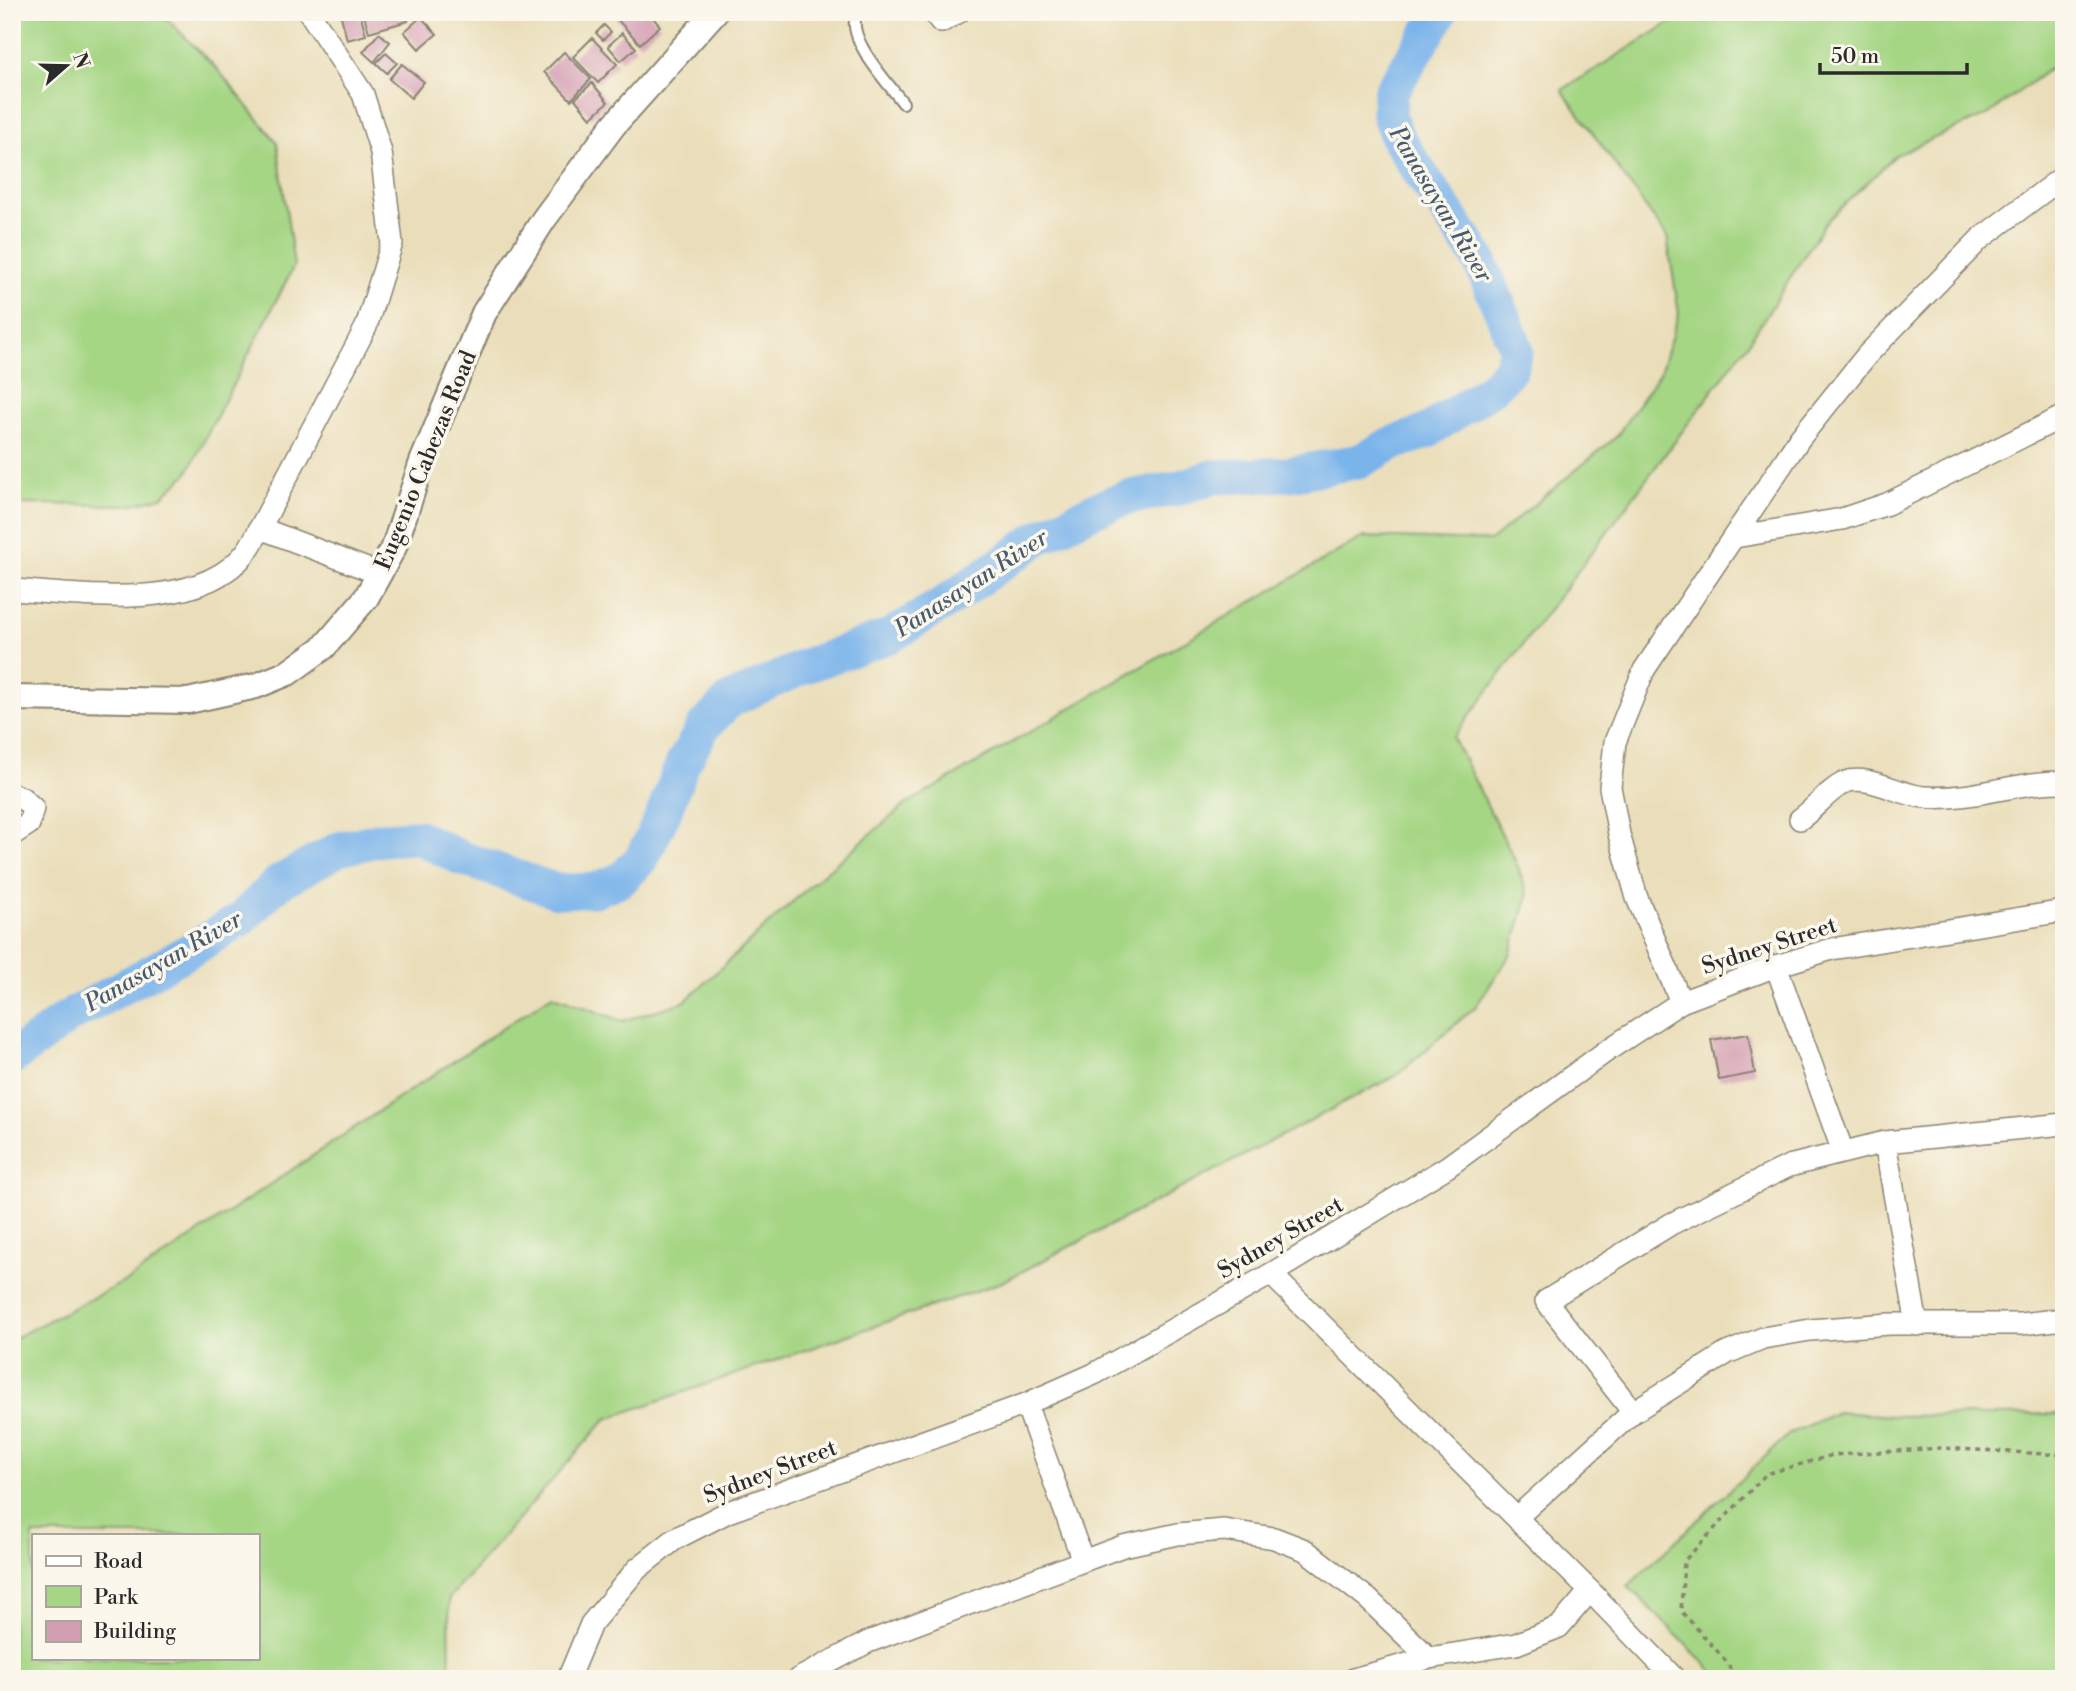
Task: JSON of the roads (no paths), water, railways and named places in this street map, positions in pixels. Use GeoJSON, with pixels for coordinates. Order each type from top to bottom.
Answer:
{"type":"FeatureCollection","features":[{"type":"Feature","properties":{"kind":"street"},"geometry":{"type":"LineString","coordinates":[[12,590],[126,597],[152,596],[205,582],[228,569],[246,553],[366,327],[392,243],[381,152],[363,94],[309,12]]}},
{"type":"Feature","properties":{"kind":"street","name":"Eugenio Cabezas Road"},"geometry":{"type":"LineString","coordinates":[[12,698],[188,701],[256,686],[288,673],[324,647],[366,598],[394,547],[422,462],[484,313],[544,219],[613,126],[715,12]]}},
{"type":"Feature","properties":{"kind":"street"},"geometry":{"type":"LineString","coordinates":[[933,12],[941,22],[959,12]]}},
{"type":"Feature","properties":{"kind":"street"},"geometry":{"type":"LineString","coordinates":[[1681,1002],[1636,898],[1610,787],[1615,742],[1644,670],[1800,438],[1867,355],[1980,239],[2064,176]]}},
{"type":"Feature","properties":{"kind":"street"},"geometry":{"type":"LineString","coordinates":[[1735,537],[1842,519],[1887,504],[2064,416]]}},
{"type":"Feature","properties":{"kind":"street"},"geometry":{"type":"LineString","coordinates":[[260,528],[380,575]]}},
{"type":"Feature","properties":{"kind":"street"},"geometry":{"type":"LineString","coordinates":[[1800,819],[1847,782],[1867,781],[1914,797],[1946,799],[2034,783],[2064,782]]}},
{"type":"Feature","properties":{"kind":"street"},"geometry":{"type":"LineString","coordinates":[[12,794],[22,798],[33,808],[29,824],[12,835]]}},
{"type":"Feature","properties":{"kind":"street","name":"Sydney Street"},"geometry":{"type":"LineString","coordinates":[[568,1679],[591,1625],[637,1569],[675,1539],[728,1512],[1026,1404],[1094,1374],[1271,1274],[1447,1167],[1608,1050],[1681,1002],[1776,966],[1832,949],[2064,911]]}},
{"type":"Feature","properties":{"kind":"street"},"geometry":{"type":"LineString","coordinates":[[1776,966],[1843,1152]]}},
{"type":"Feature","properties":{"kind":"street"},"geometry":{"type":"LineString","coordinates":[[1633,1412],[1546,1301],[1671,1224],[1789,1166],[1885,1142],[2064,1124]]}},
{"type":"Feature","properties":{"kind":"street"},"geometry":{"type":"LineString","coordinates":[[1885,1142],[1917,1325]]}},
{"type":"Feature","properties":{"kind":"street"},"geometry":{"type":"LineString","coordinates":[[1271,1274],[1517,1517],[1675,1679]]}},
{"type":"Feature","properties":{"kind":"street"},"geometry":{"type":"LineString","coordinates":[[1517,1517],[1633,1412],[1727,1353],[1763,1338],[1810,1329],[1890,1324],[2021,1324],[2064,1319]]}},
{"type":"Feature","properties":{"kind":"street"},"geometry":{"type":"LineString","coordinates":[[1026,1404],[1083,1561]]}},
{"type":"Feature","properties":{"kind":"street"},"geometry":{"type":"LineString","coordinates":[[798,1679],[868,1642],[1123,1546],[1178,1534],[1224,1531],[1274,1538],[1305,1550],[1368,1599],[1429,1658]]}},
{"type":"Feature","properties":{"kind":"street"},"geometry":{"type":"LineString","coordinates":[[1353,1679],[1429,1658],[1516,1644],[1559,1627],[1590,1591]]}},
{"type":"Feature","properties":{"kind":"lane"},"geometry":{"type":"LineString","coordinates":[[858,12],[853,25],[859,43],[903,103]]}},
{"type":"Feature","properties":{"kind":"waterway","name":"Panasayan River"},"geometry":{"type":"LineString","coordinates":[[12,1058],[68,1017],[241,919],[278,883],[339,849],[382,839],[418,837],[461,858],[557,891],[595,890],[622,879],[642,858],[662,817],[682,765],[704,726],[730,700],[808,665],[890,636],[946,602],[1040,537],[1096,509],[1129,497],[1176,489],[1213,477],[1290,474],[1360,461],[1391,444],[1426,432],[1491,389],[1510,369],[1516,349],[1477,255],[1414,164],[1396,135],[1389,115],[1390,93],[1441,12]]}}]}
